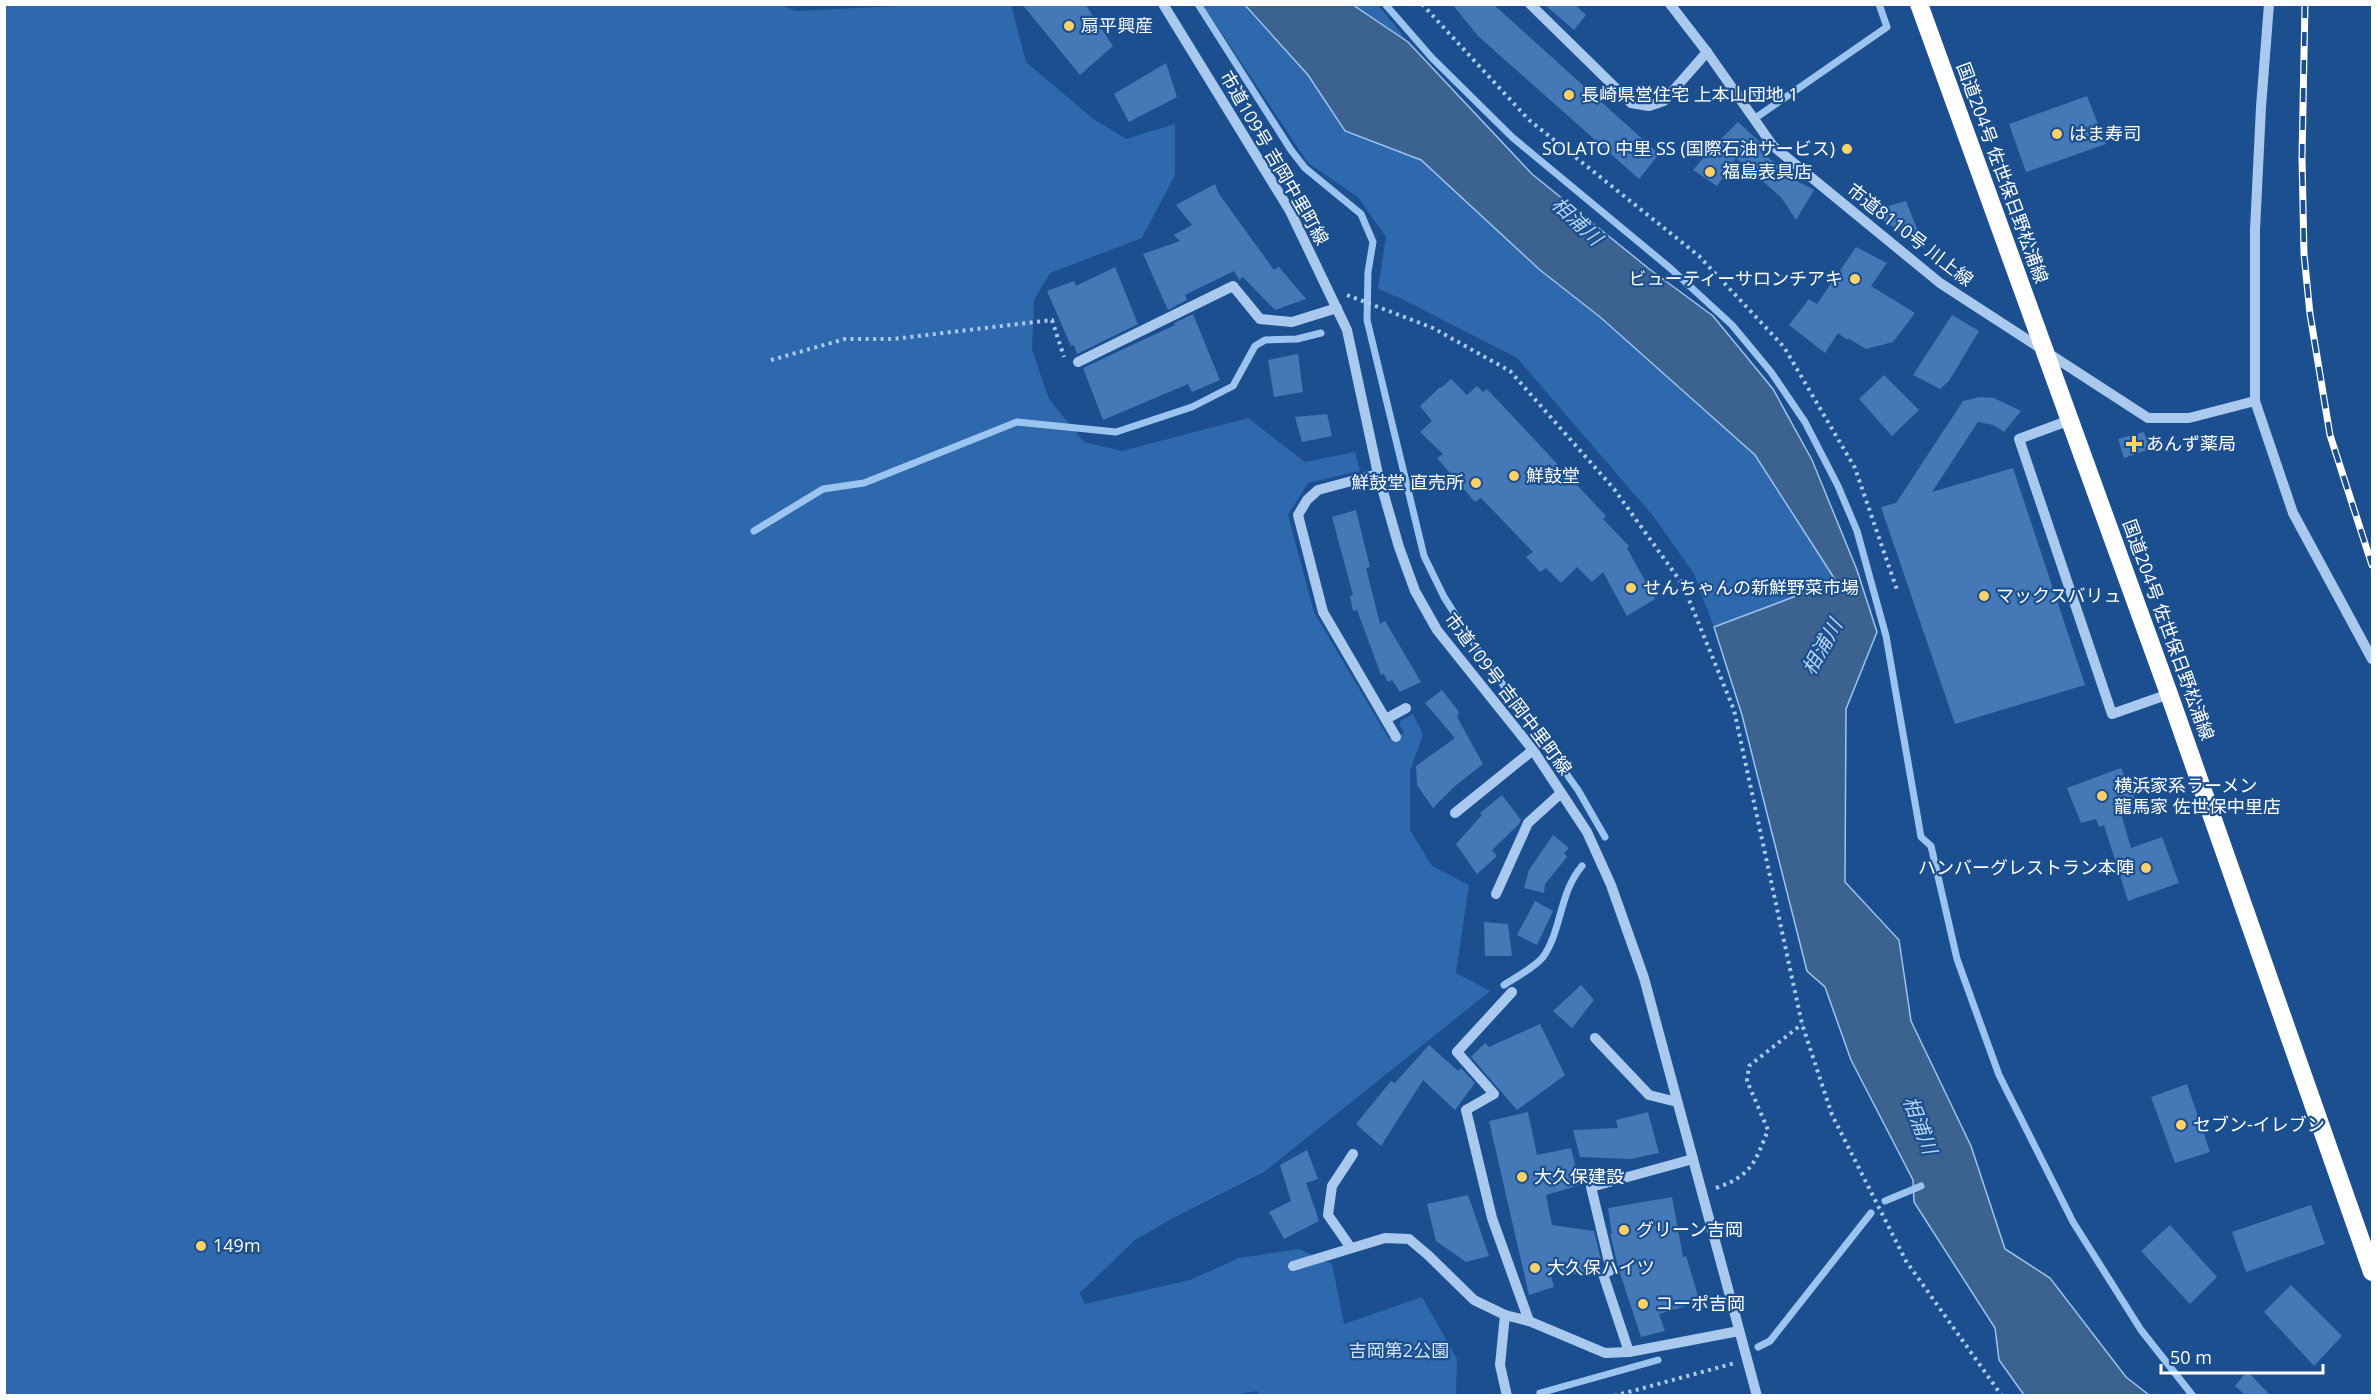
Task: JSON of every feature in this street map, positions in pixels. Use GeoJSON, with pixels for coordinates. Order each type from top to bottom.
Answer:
{"type":"FeatureCollection","features":[{"type":"Feature","properties":{"kind":"highway","name":"国道204号 佐世保日野松浦線"},"geometry":{"type":"LineString","coordinates":[[1919,4],[2169,694],[2373,1272]]}},
{"type":"Feature","properties":{"kind":"street","name":"市道109号 吉岡中里町線"},"geometry":{"type":"LineString","coordinates":[[1163,4],[1290,211],[1347,330],[1378,474],[1399,547],[1415,591],[1437,630],[1533,750],[1587,832],[1611,885],[1644,978],[1757,1395]]}},
{"type":"Feature","properties":{"kind":"street"},"geometry":{"type":"LineString","coordinates":[[1530,4],[1631,103],[1649,106],[1664,100],[1707,52]]}},
{"type":"Feature","properties":{"kind":"street","name":"市道8110号 川上線"},"geometry":{"type":"LineString","coordinates":[[1670,4],[1773,146],[1940,283],[2148,418],[2189,418],[2255,401]]}},
{"type":"Feature","properties":{"kind":"street"},"geometry":{"type":"LineString","coordinates":[[2269,4],[2255,230],[2255,401],[2293,513],[2373,659]]}},
{"type":"Feature","properties":{"kind":"street"},"geometry":{"type":"LineString","coordinates":[[1078,362],[1233,286],[1260,319],[1292,322],[1337,308]]}},
{"type":"Feature","properties":{"kind":"street"},"geometry":{"type":"LineString","coordinates":[[2070,420],[2019,439],[2112,714],[2169,694]]}},
{"type":"Feature","properties":{"kind":"street"},"geometry":{"type":"LineString","coordinates":[[1378,474],[1318,490],[1307,500],[1298,515],[1323,612],[1396,737]]}},
{"type":"Feature","properties":{"kind":"street"},"geometry":{"type":"LineString","coordinates":[[1386,719],[1406,708]]}},
{"type":"Feature","properties":{"kind":"street"},"geometry":{"type":"LineString","coordinates":[[1455,813],[1533,750]]}},
{"type":"Feature","properties":{"kind":"street"},"geometry":{"type":"LineString","coordinates":[[1496,894],[1528,823],[1561,793]]}},
{"type":"Feature","properties":{"kind":"street"},"geometry":{"type":"LineString","coordinates":[[1512,992],[1457,1052],[1494,1094],[1466,1110],[1492,1218],[1529,1321]]}},
{"type":"Feature","properties":{"kind":"street"},"geometry":{"type":"LineString","coordinates":[[1595,1038],[1649,1095],[1677,1102]]}},
{"type":"Feature","properties":{"kind":"street"},"geometry":{"type":"LineString","coordinates":[[1351,1248],[1328,1215],[1332,1186],[1353,1154]]}},
{"type":"Feature","properties":{"kind":"street"},"geometry":{"type":"LineString","coordinates":[[1629,1352],[1603,1274],[1611,1269],[1591,1187],[1693,1159]]}},
{"type":"Feature","properties":{"kind":"street"},"geometry":{"type":"LineString","coordinates":[[1293,1266],[1384,1238],[1409,1239],[1474,1300],[1505,1315],[1529,1321],[1605,1353],[1629,1352],[1739,1331]]}},
{"type":"Feature","properties":{"kind":"street"},"geometry":{"type":"LineString","coordinates":[[1505,1315],[1500,1365],[1508,1395]]}},
{"type":"Feature","properties":{"kind":"path"},"geometry":{"type":"LineString","coordinates":[[1422,4],[1529,120],[1699,256],[1784,346],[1855,468],[1897,590]]}},
{"type":"Feature","properties":{"kind":"path"},"geometry":{"type":"LineString","coordinates":[[1350,295],[1432,328],[1510,371],[1614,489],[1683,585],[1734,710],[1802,1024],[1832,1115],[1906,1261],[2002,1395]]}},
{"type":"Feature","properties":{"kind":"path"},"geometry":{"type":"LineString","coordinates":[[771,360],[845,339],[893,339],[1052,320],[1066,363],[1078,362]]}},
{"type":"Feature","properties":{"kind":"path"},"geometry":{"type":"LineString","coordinates":[[1702,1193],[1730,1183],[1755,1164],[1768,1130],[1747,1081],[1749,1066],[1802,1024]]}},
{"type":"Feature","properties":{"kind":"path"},"geometry":{"type":"LineString","coordinates":[[1614,1395],[1747,1360]]}},
{"type":"Feature","properties":{"kind":"green space","name":"吉岡第2公園"},"geometry":{"type":"Polygon","coordinates":[[[778,4],[796,11],[941,4],[1011,5],[1026,62],[1092,118],[1126,139],[1175,124],[1175,175],[1142,238],[1050,273],[1034,300],[1032,350],[1049,399],[1084,442],[1122,451],[1248,418],[1305,462],[1355,452],[1360,471],[1308,483],[1288,515],[1314,612],[1389,739],[1404,733],[1400,721],[1413,714],[1423,734],[1410,771],[1410,830],[1432,866],[1469,885],[1456,973],[1490,991],[1264,1172],[1135,1240],[1080,1293],[1085,1304],[1190,1280],[1239,1258],[1299,1249],[1332,1264],[1344,1324],[1422,1297],[1457,1359],[1456,1395],[1259,1396],[1257,1391],[1226,1396],[5,1396],[5,5],[778,4]]]}},
{"type":"Feature","properties":{"kind":"green space"},"geometry":{"type":"Polygon","coordinates":[[[1203,5],[1245,5],[1308,75],[1345,131],[1421,160],[1540,270],[1599,317],[1755,455],[1836,581],[1714,627],[1694,574],[1654,517],[1517,358],[1378,289],[1386,237],[1358,197],[1308,163],[1203,5]]]}},
{"type":"Feature","properties":{"kind":"green space"},"geometry":{"type":"Polygon","coordinates":[[[1353,5],[1378,5],[1408,42],[1353,5]]]}},
{"type":"Feature","properties":{"kind":"water","name":"相浦川"},"geometry":{"type":"Polygon","coordinates":[[[1245,5],[1353,5],[1408,42],[1532,174],[1648,268],[1713,316],[1773,389],[1812,460],[1857,570],[1877,632],[1846,709],[1845,882],[1899,940],[1911,1021],[1971,1146],[2005,1249],[2050,1278],[2126,1377],[2149,1395],[2024,1395],[1999,1360],[1995,1328],[1914,1202],[1913,1180],[1851,1060],[1825,987],[1807,971],[1742,715],[1714,627],[1836,581],[1755,455],[1600,317],[1540,270],[1421,160],[1345,131],[1308,75],[1245,5]]]}},
{"type":"Feature","properties":{"kind":"building","name":"扇平興産"},"geometry":{"type":"Polygon","coordinates":[[[1022,4],[1085,4],[1113,46],[1080,75],[1022,4]]]}},
{"type":"Feature","properties":{"kind":"building","name":"長崎県営住宅 上本山団地 1"},"geometry":{"type":"Polygon","coordinates":[[[1452,4],[1493,4],[1659,154],[1639,179],[1478,36],[1452,4]]]}},
{"type":"Feature","properties":{"kind":"building"},"geometry":{"type":"Polygon","coordinates":[[[1544,4],[1574,4],[1586,15],[1574,30],[1544,4]]]}},
{"type":"Feature","properties":{"kind":"building"},"geometry":{"type":"Polygon","coordinates":[[[1166,63],[1177,97],[1129,122],[1114,94],[1166,63]]]}},
{"type":"Feature","properties":{"kind":"building","name":"はま寿司"},"geometry":{"type":"Polygon","coordinates":[[[2087,96],[2106,144],[2026,172],[2009,124],[2087,96]]]}},
{"type":"Feature","properties":{"kind":"building"},"geometry":{"type":"Polygon","coordinates":[[[1738,122],[1763,145],[1760,151],[1797,181],[1814,190],[1796,220],[1781,197],[1736,158],[1717,186],[1693,170],[1738,122]]]}},
{"type":"Feature","properties":{"kind":"building"},"geometry":{"type":"Polygon","coordinates":[[[1215,184],[1219,194],[1274,270],[1279,267],[1306,299],[1275,310],[1243,277],[1239,280],[1234,271],[1185,295],[1187,300],[1168,310],[1143,254],[1180,241],[1174,235],[1192,225],[1176,205],[1215,184]]]}},
{"type":"Feature","properties":{"kind":"building"},"geometry":{"type":"Polygon","coordinates":[[[1906,201],[1925,249],[1870,211],[1906,201]]]}},
{"type":"Feature","properties":{"kind":"building"},"geometry":{"type":"Polygon","coordinates":[[[1856,247],[1887,263],[1871,286],[1915,313],[1893,342],[1866,349],[1838,333],[1825,353],[1789,325],[1809,299],[1817,304],[1856,247]]]}},
{"type":"Feature","properties":{"kind":"building"},"geometry":{"type":"Polygon","coordinates":[[[1115,267],[1138,324],[1077,354],[1074,345],[1071,346],[1047,291],[1074,281],[1076,286],[1115,267]]]}},
{"type":"Feature","properties":{"kind":"building"},"geometry":{"type":"Polygon","coordinates":[[[1193,314],[1220,380],[1192,392],[1188,384],[1103,420],[1083,368],[1175,325],[1174,323],[1193,314]]]}},
{"type":"Feature","properties":{"kind":"building"},"geometry":{"type":"Polygon","coordinates":[[[1952,315],[1979,331],[1949,381],[1940,389],[1913,375],[1952,315]]]}},
{"type":"Feature","properties":{"kind":"building"},"geometry":{"type":"Polygon","coordinates":[[[1298,354],[1303,392],[1274,397],[1268,360],[1298,354]]]}},
{"type":"Feature","properties":{"kind":"building"},"geometry":{"type":"Polygon","coordinates":[[[1884,375],[1919,410],[1892,436],[1859,399],[1884,375]]]}},
{"type":"Feature","properties":{"kind":"building","name":"鮮鼓堂"},"geometry":{"type":"Polygon","coordinates":[[[1451,379],[1467,395],[1477,386],[1483,392],[1487,389],[1606,516],[1603,519],[1629,546],[1627,548],[1655,599],[1627,616],[1603,572],[1592,582],[1577,567],[1561,583],[1546,568],[1540,572],[1526,557],[1533,552],[1481,498],[1475,502],[1437,458],[1443,454],[1420,432],[1432,421],[1420,406],[1451,379]]]}},
{"type":"Feature","properties":{"kind":"building","name":"マックスバリュ"},"geometry":{"type":"Polygon","coordinates":[[[1980,397],[1994,398],[2021,411],[2004,432],[1993,425],[1978,422],[1932,492],[2013,468],[2085,685],[1955,724],[1881,507],[1896,503],[1963,401],[1980,397]]]}},
{"type":"Feature","properties":{"kind":"building"},"geometry":{"type":"Polygon","coordinates":[[[1327,414],[1332,436],[1302,442],[1295,417],[1327,414]]]}},
{"type":"Feature","properties":{"kind":"building","name":"あんず薬局"},"geometry":{"type":"Polygon","coordinates":[[[2144,432],[2150,449],[2124,458],[2118,439],[2144,432]]]}},
{"type":"Feature","properties":{"kind":"building"},"geometry":{"type":"Polygon","coordinates":[[[1356,510],[1370,567],[1366,568],[1380,624],[1385,621],[1421,682],[1400,692],[1392,680],[1388,682],[1384,674],[1381,675],[1357,610],[1353,611],[1350,596],[1353,595],[1332,517],[1356,510]]]}},
{"type":"Feature","properties":{"kind":"building"},"geometry":{"type":"Polygon","coordinates":[[[1442,690],[1459,712],[1457,717],[1483,764],[1455,786],[1433,808],[1417,785],[1416,766],[1455,738],[1425,703],[1442,690]]]}},
{"type":"Feature","properties":{"kind":"building"},"geometry":{"type":"Polygon","coordinates":[[[2121,768],[2137,803],[2120,810],[2131,848],[2162,837],[2179,883],[2128,901],[2104,825],[2099,827],[2096,819],[2081,823],[2067,788],[2121,768]]]}},
{"type":"Feature","properties":{"kind":"building"},"geometry":{"type":"Polygon","coordinates":[[[1502,795],[1521,820],[1492,850],[1497,856],[1477,874],[1456,844],[1482,815],[1480,813],[1502,795]]]}},
{"type":"Feature","properties":{"kind":"building"},"geometry":{"type":"Polygon","coordinates":[[[1553,835],[1569,848],[1564,853],[1567,857],[1545,884],[1544,893],[1524,888],[1529,870],[1553,835]]]}},
{"type":"Feature","properties":{"kind":"building"},"geometry":{"type":"Polygon","coordinates":[[[1535,901],[1553,911],[1537,945],[1517,935],[1535,901]]]}},
{"type":"Feature","properties":{"kind":"building"},"geometry":{"type":"Polygon","coordinates":[[[1484,922],[1508,924],[1512,956],[1485,956],[1484,922]]]}},
{"type":"Feature","properties":{"kind":"building"},"geometry":{"type":"Polygon","coordinates":[[[1581,985],[1594,1000],[1572,1028],[1553,1011],[1581,985]]]}},
{"type":"Feature","properties":{"kind":"building"},"geometry":{"type":"Polygon","coordinates":[[[1540,1024],[1565,1075],[1517,1110],[1471,1057],[1485,1043],[1489,1047],[1540,1024]]]}},
{"type":"Feature","properties":{"kind":"building"},"geometry":{"type":"Polygon","coordinates":[[[1429,1045],[1458,1071],[1461,1068],[1475,1083],[1455,1110],[1423,1080],[1381,1146],[1356,1124],[1391,1081],[1395,1083],[1429,1045]]]}},
{"type":"Feature","properties":{"kind":"building","name":"セブン-イレブン"},"geometry":{"type":"Polygon","coordinates":[[[2187,1084],[2210,1152],[2175,1163],[2151,1097],[2187,1084]]]}},
{"type":"Feature","properties":{"kind":"building"},"geometry":{"type":"Polygon","coordinates":[[[1528,1112],[1537,1155],[1571,1148],[1580,1185],[1546,1195],[1552,1225],[1594,1231],[1601,1260],[1588,1263],[1587,1276],[1549,1270],[1554,1287],[1529,1295],[1489,1121],[1528,1112]]]}},
{"type":"Feature","properties":{"kind":"building"},"geometry":{"type":"Polygon","coordinates":[[[1648,1112],[1659,1153],[1630,1159],[1580,1157],[1573,1130],[1618,1128],[1616,1120],[1648,1112]]]}},
{"type":"Feature","properties":{"kind":"building"},"geometry":{"type":"Polygon","coordinates":[[[1307,1150],[1318,1179],[1306,1183],[1319,1221],[1284,1239],[1269,1212],[1291,1201],[1280,1165],[1307,1150]]]}},
{"type":"Feature","properties":{"kind":"building"},"geometry":{"type":"Polygon","coordinates":[[[1468,1195],[1489,1256],[1466,1262],[1436,1241],[1427,1204],[1468,1195]]]}},
{"type":"Feature","properties":{"kind":"building"},"geometry":{"type":"Polygon","coordinates":[[[1672,1197],[1683,1257],[1686,1256],[1700,1302],[1659,1314],[1665,1331],[1641,1337],[1618,1267],[1610,1233],[1612,1234],[1608,1208],[1672,1197]]]}},
{"type":"Feature","properties":{"kind":"building"},"geometry":{"type":"Polygon","coordinates":[[[2311,1205],[2325,1244],[2246,1272],[2232,1232],[2311,1205]]]}},
{"type":"Feature","properties":{"kind":"building"},"geometry":{"type":"Polygon","coordinates":[[[2170,1225],[2217,1277],[2190,1304],[2141,1251],[2170,1225]]]}},
{"type":"Feature","properties":{"kind":"building"},"geometry":{"type":"Polygon","coordinates":[[[2291,1285],[2342,1336],[2314,1366],[2264,1312],[2291,1285]]]}},
{"type":"Feature","properties":{"kind":"building"},"geometry":{"type":"Polygon","coordinates":[[[2247,1371],[2270,1395],[2245,1395],[2235,1386],[2247,1371]]]}},
{"type":"Feature","properties":{"kind":"waterway"},"geometry":{"type":"LineString","coordinates":[[1198,4],[1291,150],[1305,168],[1361,214],[1373,242],[1368,272],[1367,320],[1424,556],[1444,597],[1474,644],[1578,790],[1605,837]]}},
{"type":"Feature","properties":{"kind":"waterway","name":"相浦川"},"geometry":{"type":"LineString","coordinates":[[1385,4],[1432,58],[1512,137],[1670,268],[1732,325],[1771,372],[1805,422],[1838,486],[1857,531],[1886,636],[1921,837],[1931,846],[1957,959],[1999,1075],[2073,1222],[2141,1330],[2193,1396]]}},
{"type":"Feature","properties":{"kind":"waterway"},"geometry":{"type":"LineString","coordinates":[[1754,119],[1887,27],[1879,4]]}},
{"type":"Feature","properties":{"kind":"waterway"},"geometry":{"type":"LineString","coordinates":[[754,531],[823,489],[864,483],[1017,422],[1116,432],[1192,407],[1233,386],[1255,346],[1265,340],[1297,339],[1321,333]]}},
{"type":"Feature","properties":{"kind":"waterway"},"geometry":{"type":"LineString","coordinates":[[1504,985],[1530,969],[1543,957],[1554,935],[1569,888],[1582,866]]}},
{"type":"Feature","properties":{"kind":"waterway"},"geometry":{"type":"LineString","coordinates":[[1885,1201],[1921,1186]]}},
{"type":"Feature","properties":{"kind":"waterway"},"geometry":{"type":"LineString","coordinates":[[1758,1347],[1770,1341],[1871,1213]]}},
{"type":"Feature","properties":{"kind":"waterway"},"geometry":{"type":"LineString","coordinates":[[1540,1393],[1658,1360]]}},
{"type":"Feature","properties":{"kind":"railway"},"geometry":{"type":"LineString","coordinates":[[2305,4],[2302,158],[2304,254],[2310,314],[2330,435],[2372,565]]}},
{"type":"Feature","properties":{"kind":"place","name":"扇平興産"},"geometry":{"type":"Point","coordinates":[1069,26]}},
{"type":"Feature","properties":{"kind":"place","name":"長崎県営住宅 上本山団地 1"},"geometry":{"type":"Point","coordinates":[1569,95]}},
{"type":"Feature","properties":{"kind":"place","name":"はま寿司"},"geometry":{"type":"Point","coordinates":[2057,134]}},
{"type":"Feature","properties":{"kind":"place","name":"SOLATO 中里 SS (国際石油サービス)"},"geometry":{"type":"Point","coordinates":[1847,149]}},
{"type":"Feature","properties":{"kind":"place","name":"福島表具店"},"geometry":{"type":"Point","coordinates":[1710,172]}},
{"type":"Feature","properties":{"kind":"place","name":"ビューティーサロンチアキ"},"geometry":{"type":"Point","coordinates":[1855,279]}},
{"type":"Feature","properties":{"kind":"place","name":"あんず薬局"},"geometry":{"type":"Point","coordinates":[2134,444]}},
{"type":"Feature","properties":{"kind":"place","name":"鮮鼓堂"},"geometry":{"type":"Point","coordinates":[1514,476]}},
{"type":"Feature","properties":{"kind":"place","name":"鮮鼓堂 直売所"},"geometry":{"type":"Point","coordinates":[1476,483]}},
{"type":"Feature","properties":{"kind":"place","name":"せんちゃんの新鮮野菜市場"},"geometry":{"type":"Point","coordinates":[1631,588]}},
{"type":"Feature","properties":{"kind":"place","name":"マックスバリュ"},"geometry":{"type":"Point","coordinates":[1984,596]}},
{"type":"Feature","properties":{"kind":"place","name":"横浜家系ラーメン 龍馬家 佐世保中里店"},"geometry":{"type":"Point","coordinates":[2102,796]}},
{"type":"Feature","properties":{"kind":"place","name":"ハンバーグレストラン本陣"},"geometry":{"type":"Point","coordinates":[2146,868]}},
{"type":"Feature","properties":{"kind":"place","name":"セブン-イレブン"},"geometry":{"type":"Point","coordinates":[2181,1125]}},
{"type":"Feature","properties":{"kind":"place","name":"大久保建設"},"geometry":{"type":"Point","coordinates":[1522,1177]}},
{"type":"Feature","properties":{"kind":"place","name":"グリーン吉岡"},"geometry":{"type":"Point","coordinates":[1624,1230]}},
{"type":"Feature","properties":{"kind":"place","name":"149m"},"geometry":{"type":"Point","coordinates":[201,1246]}},
{"type":"Feature","properties":{"kind":"place","name":"大久保ハイツ"},"geometry":{"type":"Point","coordinates":[1535,1268]}},
{"type":"Feature","properties":{"kind":"place","name":"コーポ吉岡"},"geometry":{"type":"Point","coordinates":[1643,1304]}}]}
